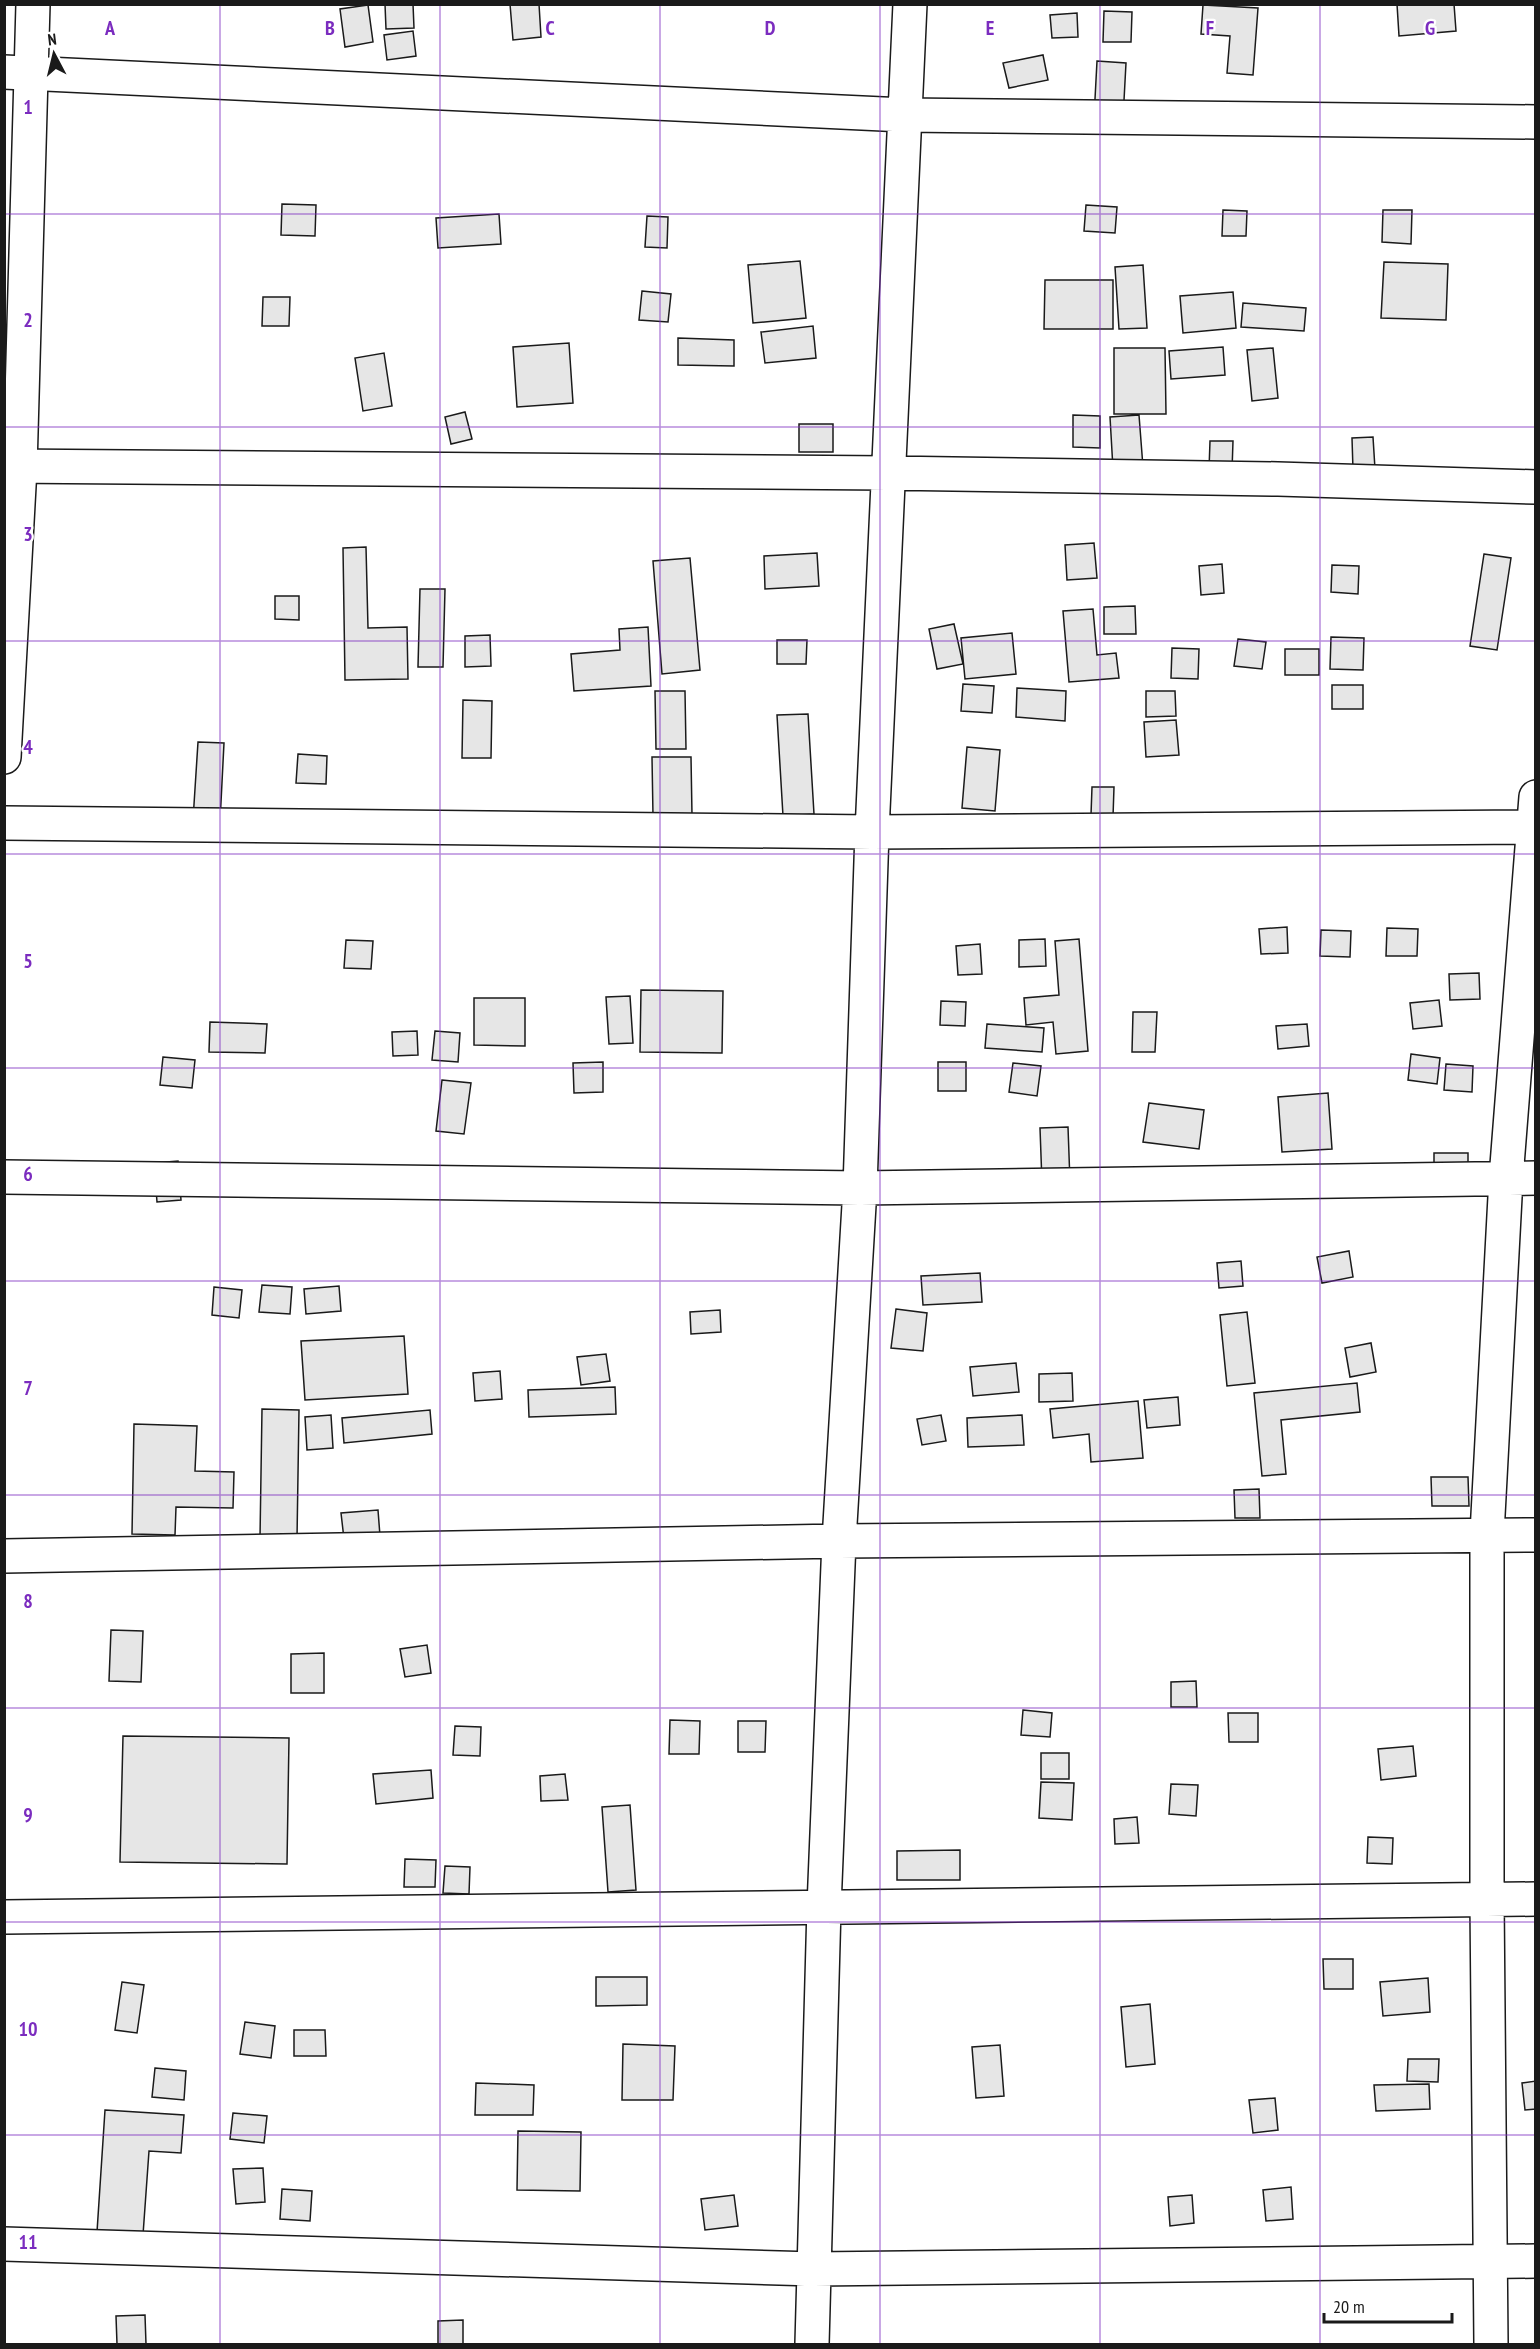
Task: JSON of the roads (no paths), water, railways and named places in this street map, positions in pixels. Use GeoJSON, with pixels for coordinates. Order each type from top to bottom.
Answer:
{"type":"FeatureCollection","features":[{"type":"Feature","properties":{"kind":"main road"},"geometry":{"type":"LineString","coordinates":[[4,757],[12,467],[27,250],[17,73],[33,4]]}},
{"type":"Feature","properties":{"kind":"main road"},"geometry":{"type":"LineString","coordinates":[[812,2344],[824,1907],[839,1541],[860,1188],[872,832],[910,4]]}},
{"type":"Feature","properties":{"kind":"main road"},"geometry":{"type":"LineString","coordinates":[[17,73],[904,115],[1536,122]]}},
{"type":"Feature","properties":{"kind":"main road"},"geometry":{"type":"LineString","coordinates":[[12,467],[888,473],[1278,479],[1536,487]]}},
{"type":"Feature","properties":{"kind":"main road"},"geometry":{"type":"LineString","coordinates":[[4,823],[872,832],[1535,817],[1521,1178],[1487,1534],[1487,1900],[1491,2344]]}},
{"type":"Feature","properties":{"kind":"main road"},"geometry":{"type":"LineString","coordinates":[[4,1177],[860,1188],[1521,1178]]}},
{"type":"Feature","properties":{"kind":"main road"},"geometry":{"type":"LineString","coordinates":[[4,1556],[839,1541],[1536,1535]]}},
{"type":"Feature","properties":{"kind":"main road"},"geometry":{"type":"LineString","coordinates":[[4,1917],[1536,1899]]}},
{"type":"Feature","properties":{"kind":"main road"},"geometry":{"type":"LineString","coordinates":[[4,2244],[814,2269],[1536,2261]]}}]}
